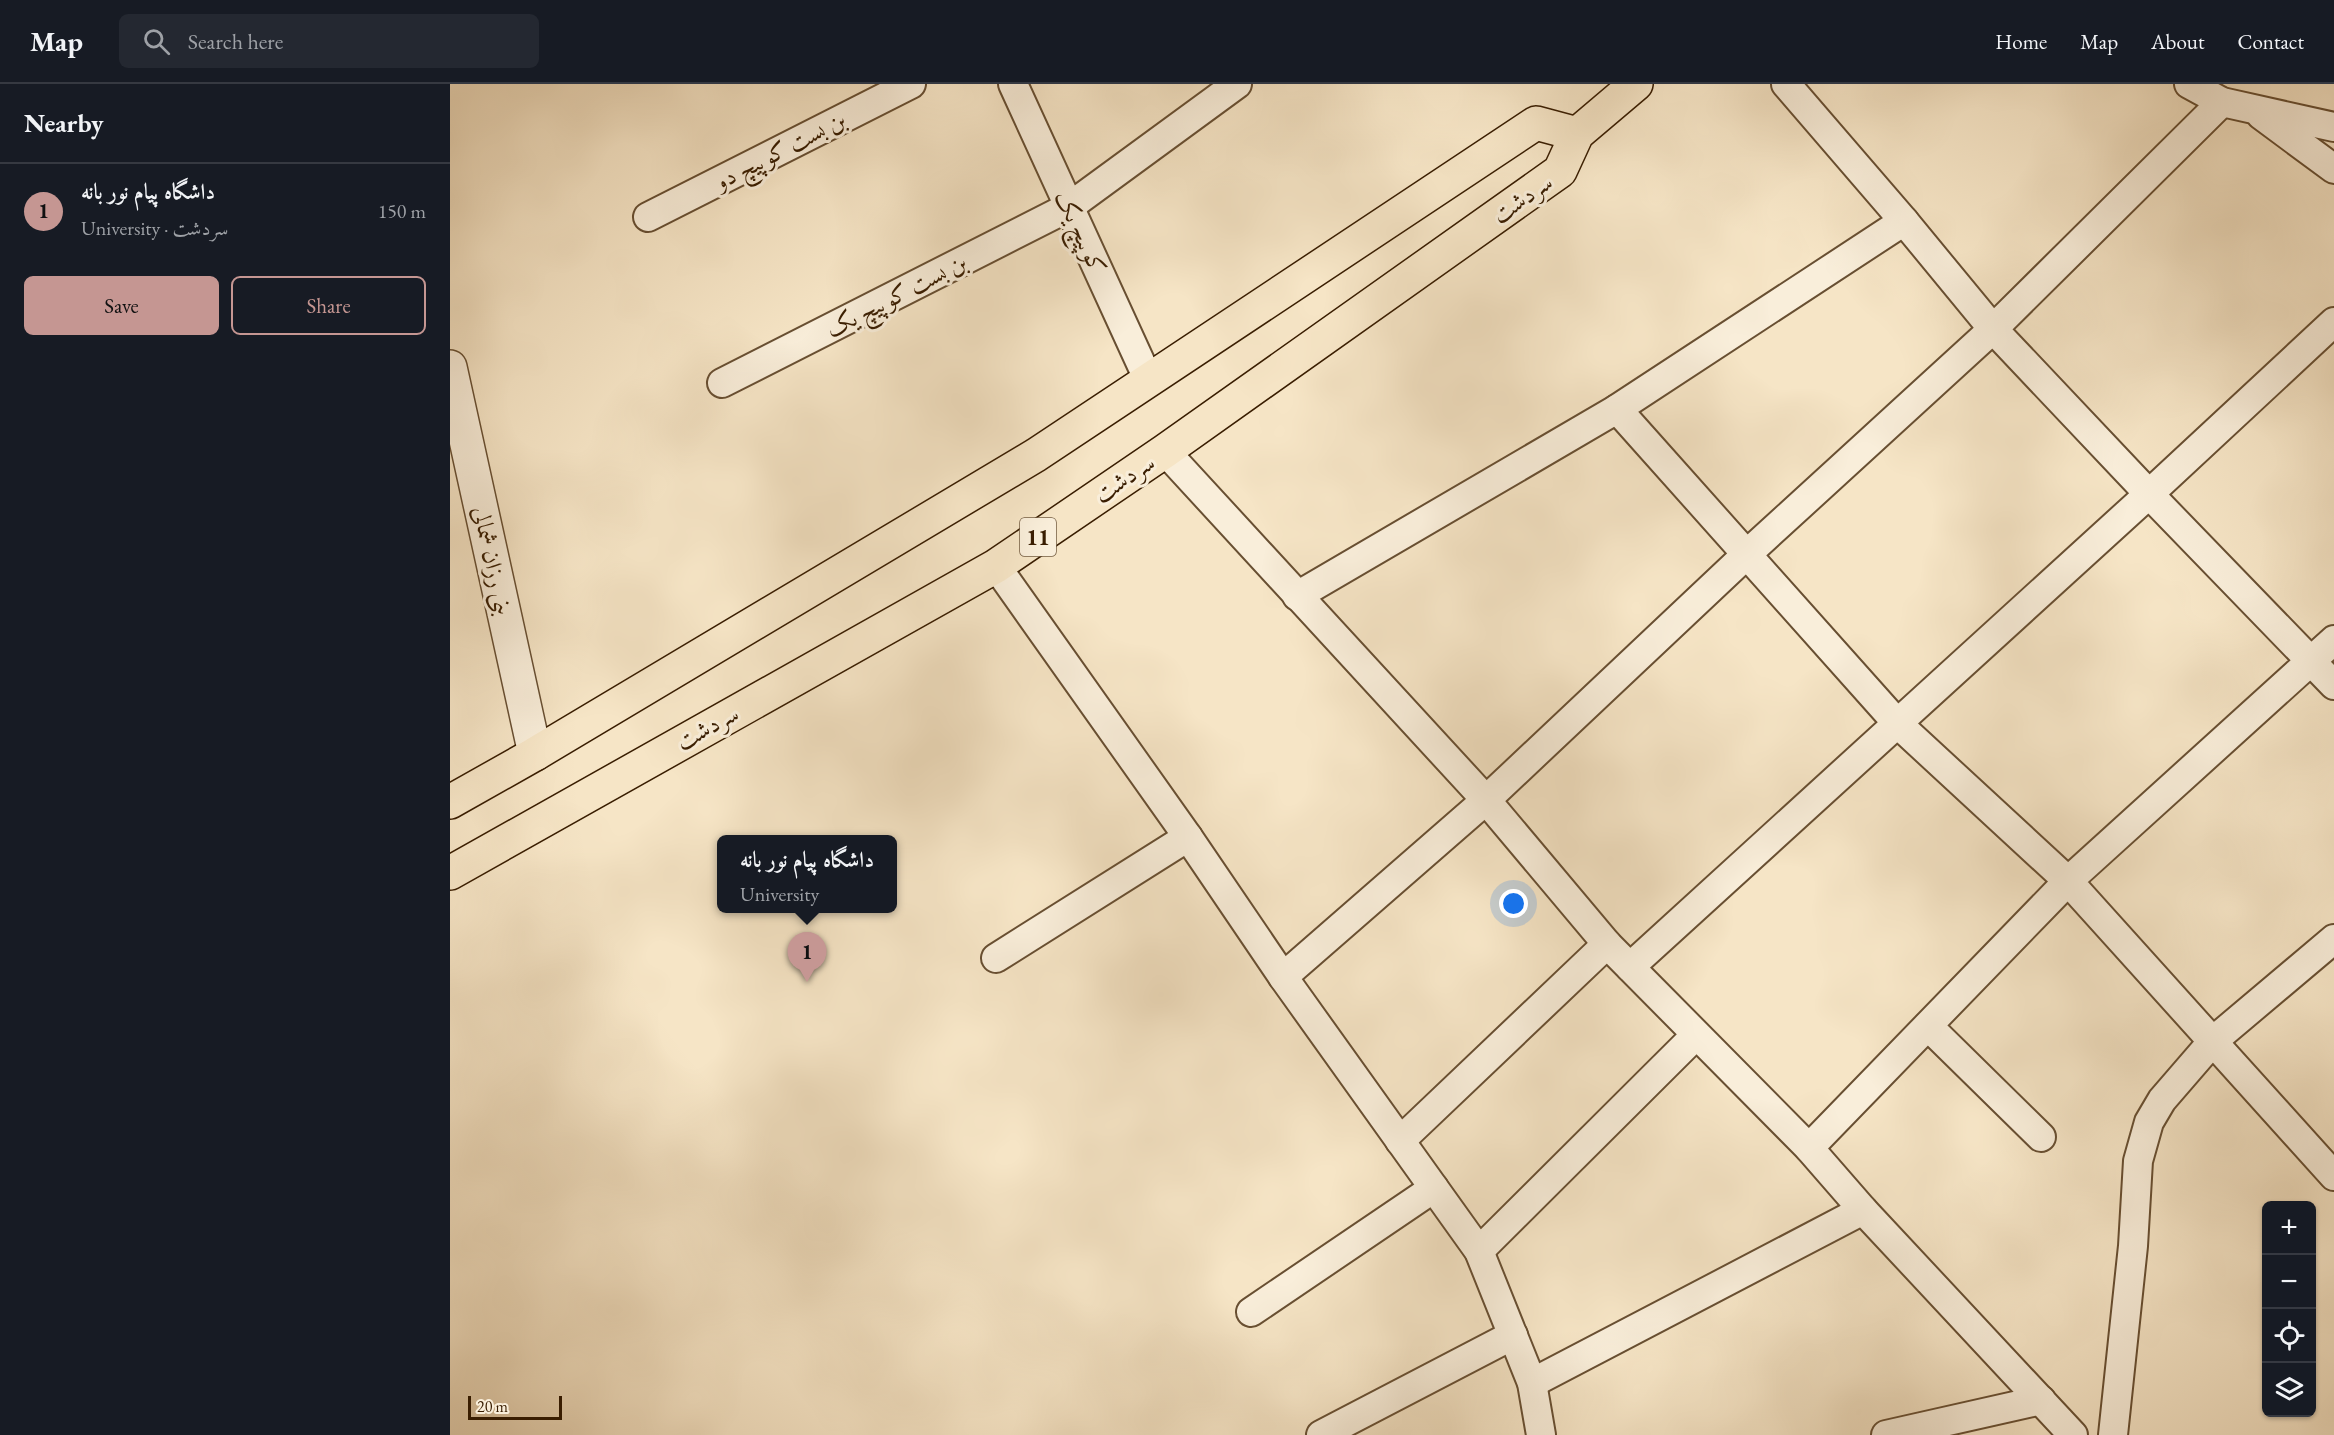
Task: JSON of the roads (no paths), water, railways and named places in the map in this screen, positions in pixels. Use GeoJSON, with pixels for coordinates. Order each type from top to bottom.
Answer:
{"type":"FeatureCollection","features":[{"type":"Feature","properties":{"kind":"main road","name":"11"},"geometry":{"type":"LineString","coordinates":[[1577,134],[1636,84]]}},
{"type":"Feature","properties":{"kind":"main road"},"geometry":{"type":"LineString","coordinates":[[450,802],[535,754],[1036,455],[1536,123],[1577,134]]}},
{"type":"Feature","properties":{"kind":"main road","name":"سردشت"},"geometry":{"type":"LineString","coordinates":[[450,873],[996,566],[1165,451],[1560,171],[1577,134]]}},
{"type":"Feature","properties":{"kind":"street","name":"بن بست کوپیچ دو"},"geometry":{"type":"LineString","coordinates":[[648,217],[911,84]]}},
{"type":"Feature","properties":{"kind":"street","name":"کوپیچ یک"},"geometry":{"type":"LineString","coordinates":[[1013,84],[1149,381]]}},
{"type":"Feature","properties":{"kind":"street","name":"بن بست کوپیچ یک"},"geometry":{"type":"LineString","coordinates":[[722,382],[1069,207],[1237,84]]}},
{"type":"Feature","properties":{"kind":"street"},"geometry":{"type":"LineString","coordinates":[[1785,84],[1904,221],[1993,329],[2334,685]]}},
{"type":"Feature","properties":{"kind":"street"},"geometry":{"type":"LineString","coordinates":[[2189,84],[2222,102],[2334,127]]}},
{"type":"Feature","properties":{"kind":"street"},"geometry":{"type":"LineString","coordinates":[[1283,977],[1485,800],[1747,554],[1993,329],[2222,102]]}},
{"type":"Feature","properties":{"kind":"street"},"geometry":{"type":"LineString","coordinates":[[2255,110],[2334,170]]}},
{"type":"Feature","properties":{"kind":"street"},"geometry":{"type":"LineString","coordinates":[[1297,596],[1617,409],[1904,221]]}},
{"type":"Feature","properties":{"kind":"street"},"geometry":{"type":"LineString","coordinates":[[1630,967],[2149,494],[2334,322]]}},
{"type":"Feature","properties":{"kind":"street","name":"بنی رزان شمالی"},"geometry":{"type":"LineString","coordinates":[[450,367],[535,754]]}},
{"type":"Feature","properties":{"kind":"street"},"geometry":{"type":"LineString","coordinates":[[1617,409],[1898,723],[2068,881],[2334,1176]]}},
{"type":"Feature","properties":{"kind":"street"},"geometry":{"type":"LineString","coordinates":[[1165,451],[1485,800],[1607,944],[1809,1148],[1863,1210],[2073,1435]]}},
{"type":"Feature","properties":{"kind":"street"},"geometry":{"type":"LineString","coordinates":[[996,566],[1188,837],[1283,977],[1479,1251],[1532,1383],[1541,1435]]}},
{"type":"Feature","properties":{"kind":"street"},"geometry":{"type":"LineString","coordinates":[[1809,1148],[2068,881],[2334,640]]}},
{"type":"Feature","properties":{"kind":"street"},"geometry":{"type":"LineString","coordinates":[[996,958],[1188,837]]}},
{"type":"Feature","properties":{"kind":"street"},"geometry":{"type":"LineString","coordinates":[[2113,1435],[2133,1246],[2138,1161],[2149,1122],[2162,1100],[2212,1041],[2334,939]]}},
{"type":"Feature","properties":{"kind":"street"},"geometry":{"type":"LineString","coordinates":[[1400,1141],[1607,944]]}},
{"type":"Feature","properties":{"kind":"street"},"geometry":{"type":"LineString","coordinates":[[1928,1026],[2041,1137]]}},
{"type":"Feature","properties":{"kind":"street"},"geometry":{"type":"LineString","coordinates":[[1479,1251],[1696,1035]]}},
{"type":"Feature","properties":{"kind":"street"},"geometry":{"type":"LineString","coordinates":[[1251,1312],[1434,1188]]}},
{"type":"Feature","properties":{"kind":"street"},"geometry":{"type":"LineString","coordinates":[[1532,1383],[1863,1210]]}},
{"type":"Feature","properties":{"kind":"street"},"geometry":{"type":"LineString","coordinates":[[1321,1435],[1513,1335]]}},
{"type":"Feature","properties":{"kind":"street"},"geometry":{"type":"LineString","coordinates":[[1886,1435],[2041,1400]]}},
{"type":"Feature","properties":{"kind":"place","name":"داشگاه پیام نور بانه"},"geometry":{"type":"Point","coordinates":[807,982]}}]}
